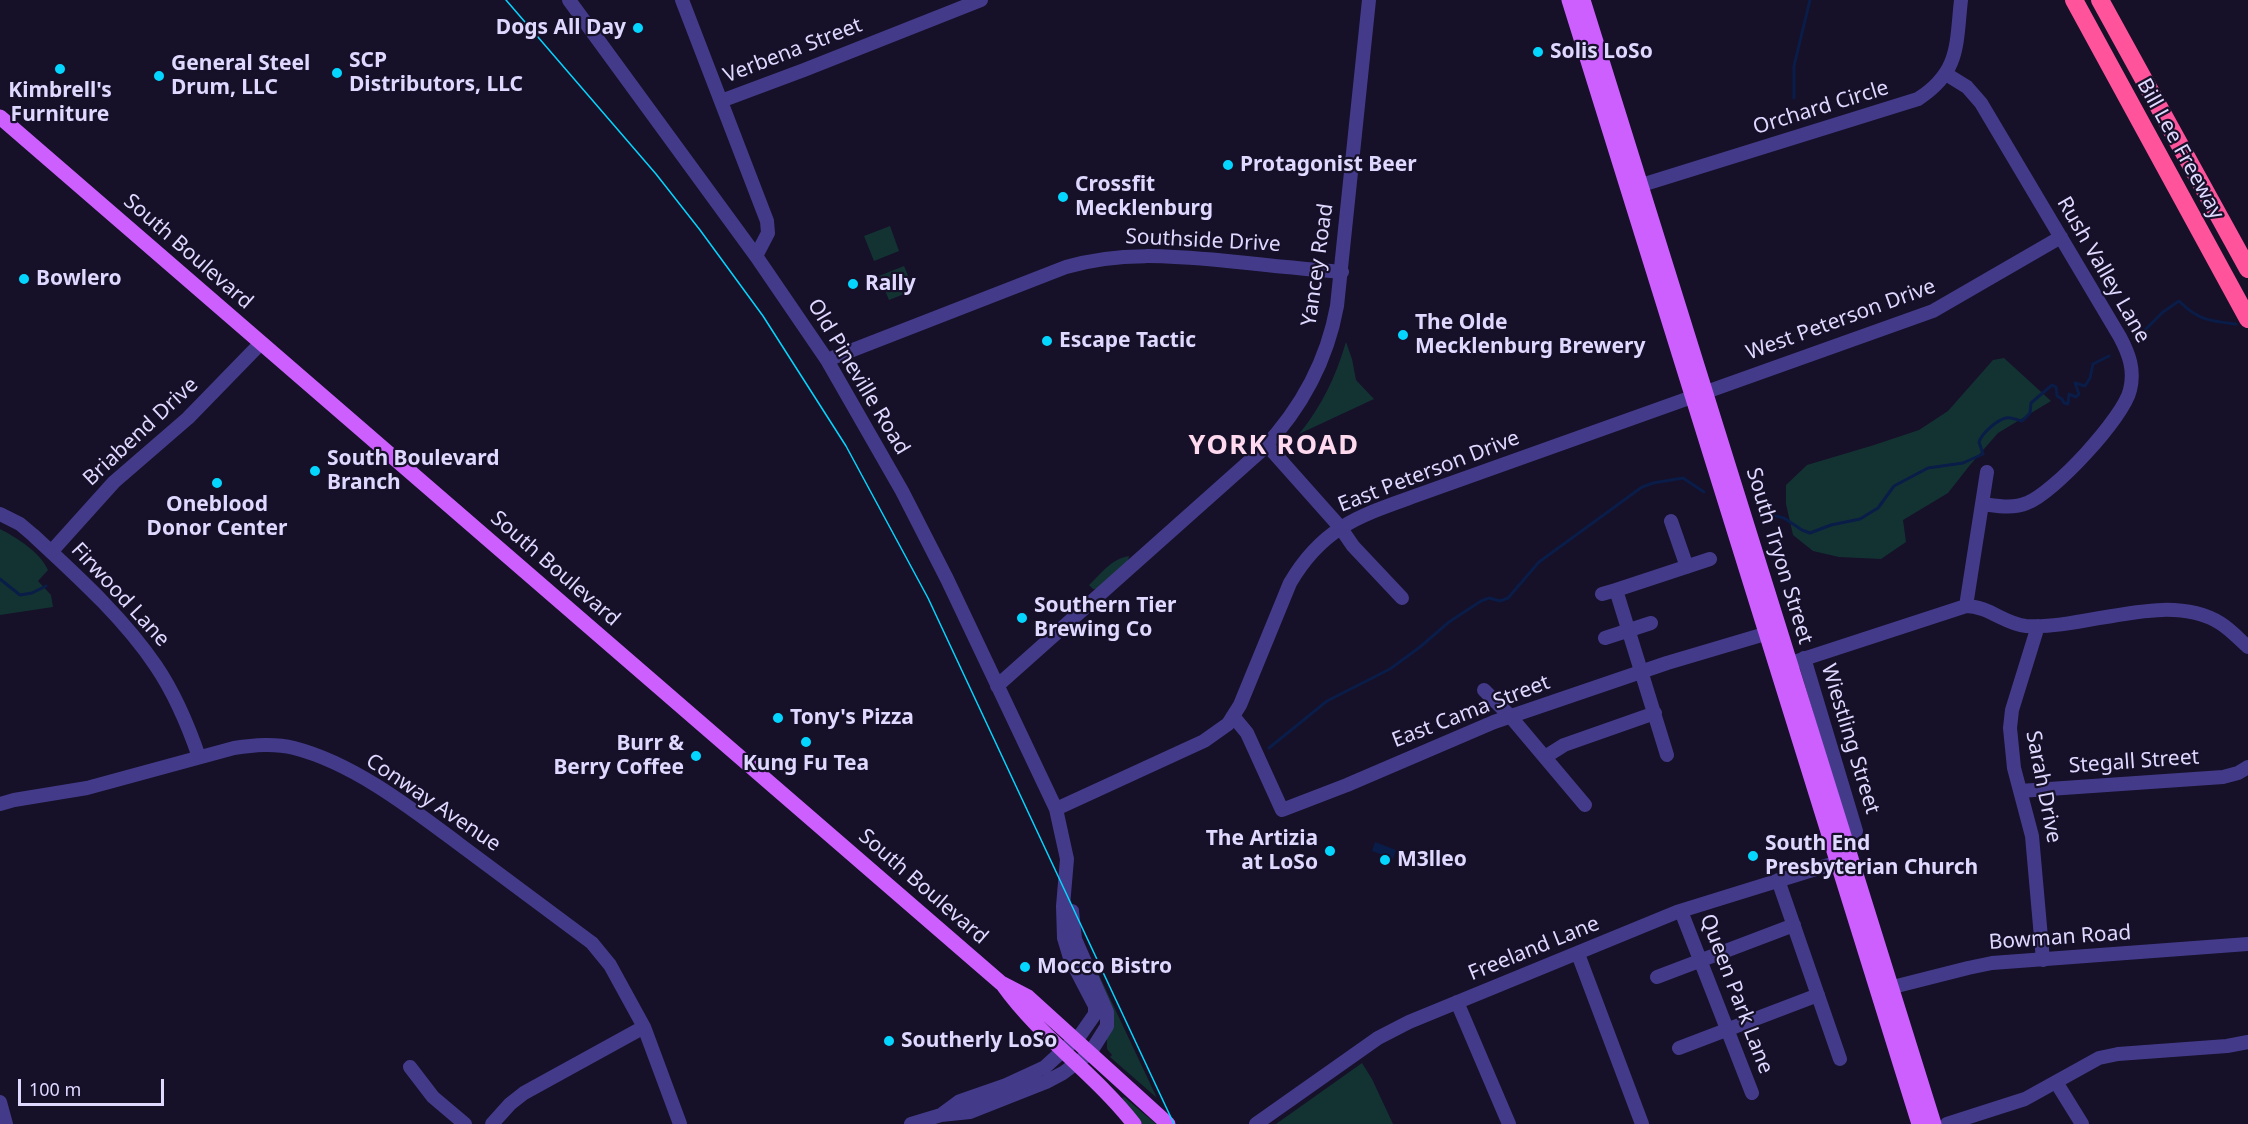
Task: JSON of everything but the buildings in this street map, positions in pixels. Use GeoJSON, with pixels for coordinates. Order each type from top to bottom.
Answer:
{"type":"FeatureCollection","features":[{"type":"Feature","properties":{"kind":"highway","name":"Bill Lee Freeway"},"geometry":{"type":"LineString","coordinates":[[2074,0],[2248,319]]}},
{"type":"Feature","properties":{"kind":"highway","name":"Bill Lee Freeway"},"geometry":{"type":"LineString","coordinates":[[2100,0],[2248,269]]}},
{"type":"Feature","properties":{"kind":"main road","name":"South Tryon Street"},"geometry":{"type":"LineString","coordinates":[[1569,0],[1634,187],[1773,631],[1791,663],[1844,860],[1886,989],[1934,1124]]}},
{"type":"Feature","properties":{"kind":"main road","name":"South Tryon Street"},"geometry":{"type":"LineString","coordinates":[[1583,0],[1634,187]]}},
{"type":"Feature","properties":{"kind":"main road","name":"South Boulevard"},"geometry":{"type":"LineString","coordinates":[[0,117],[1001,983],[1018,1006],[1134,1124]]}},
{"type":"Feature","properties":{"kind":"main road","name":"South Boulevard"},"geometry":{"type":"LineString","coordinates":[[1001,983],[1028,997],[1168,1124]]}},
{"type":"Feature","properties":{"kind":"main road","name":"South Tryon Street"},"geometry":{"type":"LineString","coordinates":[[1886,989],[1919,1124]]}},
{"type":"Feature","properties":{"kind":"street","name":"Old Pineville Road"},"geometry":{"type":"LineString","coordinates":[[569,0],[756,256],[827,360],[902,491],[1056,809],[1067,859],[1063,906],[1064,938],[1070,958],[1095,1005],[1095,1014],[1090,1025],[1044,1067],[1006,1085],[960,1101],[940,1114]]}},
{"type":"Feature","properties":{"kind":"street"},"geometry":{"type":"LineString","coordinates":[[682,0],[769,227],[756,256]]}},
{"type":"Feature","properties":{"kind":"street","name":"Verbena Street"},"geometry":{"type":"LineString","coordinates":[[721,101],[981,0]]}},
{"type":"Feature","properties":{"kind":"street","name":"Yancey Road"},"geometry":{"type":"LineString","coordinates":[[997,686],[1267,445],[1296,410],[1322,360],[1335,318],[1342,272],[1369,0]]}},
{"type":"Feature","properties":{"kind":"street","name":"Orchard Circle"},"geometry":{"type":"LineString","coordinates":[[1634,187],[1905,104],[1930,91],[1946,74],[1954,54],[1962,0]]}},
{"type":"Feature","properties":{"kind":"street","name":"Rush Valley Lane"},"geometry":{"type":"LineString","coordinates":[[1946,74],[1967,87],[1976,96],[2127,349],[2132,374],[2126,404],[2074,465],[2046,492],[2036,499],[2016,506],[1982,504]]}},
{"type":"Feature","properties":{"kind":"street","name":"West Peterson Drive"},"geometry":{"type":"LineString","coordinates":[[1699,395],[1933,311],[2061,237]]}},
{"type":"Feature","properties":{"kind":"street","name":"Southside Drive"},"geometry":{"type":"LineString","coordinates":[[827,360],[1066,267],[1094,260],[1119,256],[1160,255],[1342,272]]}},
{"type":"Feature","properties":{"kind":"street","name":"Briabend Drive"},"geometry":{"type":"LineString","coordinates":[[51,552],[114,482],[188,418],[261,343]]}},
{"type":"Feature","properties":{"kind":"street","name":"East Peterson Drive"},"geometry":{"type":"LineString","coordinates":[[1056,809],[1217,734],[1233,716],[1249,685],[1290,583],[1311,553],[1340,526],[1426,492],[1699,395]]}},
{"type":"Feature","properties":{"kind":"street"},"geometry":{"type":"LineString","coordinates":[[1267,445],[1340,526],[1353,546],[1402,598]]}},
{"type":"Feature","properties":{"kind":"street"},"geometry":{"type":"LineString","coordinates":[[1966,606],[1987,472]]}},
{"type":"Feature","properties":{"kind":"street","name":"Firwood Lane"},"geometry":{"type":"LineString","coordinates":[[0,514],[20,524],[51,552],[130,632],[157,667],[185,718],[199,757]]}},
{"type":"Feature","properties":{"kind":"street"},"geometry":{"type":"LineString","coordinates":[[1671,521],[1687,567]]}},
{"type":"Feature","properties":{"kind":"street"},"geometry":{"type":"LineString","coordinates":[[1602,594],[1710,559]]}},
{"type":"Feature","properties":{"kind":"street"},"geometry":{"type":"LineString","coordinates":[[1616,590],[1667,755]]}},
{"type":"Feature","properties":{"kind":"street"},"geometry":{"type":"LineString","coordinates":[[1791,663],[1966,606],[1984,609],[2020,625],[2038,626],[2140,613],[2183,611],[2206,616],[2219,622],[2248,647]]}},
{"type":"Feature","properties":{"kind":"street"},"geometry":{"type":"LineString","coordinates":[[1605,638],[1652,623]]}},
{"type":"Feature","properties":{"kind":"street","name":"Sarah Drive"},"geometry":{"type":"LineString","coordinates":[[2038,626],[2012,710],[2010,749],[2034,849],[2043,960]]}},
{"type":"Feature","properties":{"kind":"street","name":"East Cama Street"},"geometry":{"type":"LineString","coordinates":[[1233,716],[1247,733],[1282,810],[1510,716],[1642,671],[1773,631]]}},
{"type":"Feature","properties":{"kind":"street","name":"Wiestling Street"},"geometry":{"type":"LineString","coordinates":[[1791,663],[1856,831]]}},
{"type":"Feature","properties":{"kind":"street"},"geometry":{"type":"LineString","coordinates":[[1484,690],[1510,716],[1585,805]]}},
{"type":"Feature","properties":{"kind":"street"},"geometry":{"type":"LineString","coordinates":[[1545,757],[1564,745],[1654,713]]}},
{"type":"Feature","properties":{"kind":"street","name":"Conway Avenue"},"geometry":{"type":"LineString","coordinates":[[0,804],[87,788],[234,748],[255,745],[292,747],[336,765],[386,792],[592,943],[610,965],[644,1028],[681,1124]]}},
{"type":"Feature","properties":{"kind":"street","name":"Stegall Street"},"geometry":{"type":"LineString","coordinates":[[2020,791],[2223,777],[2238,773],[2248,767]]}},
{"type":"Feature","properties":{"kind":"street","name":"Old Pineville Road"},"geometry":{"type":"LineString","coordinates":[[940,1114],[970,1112],[1046,1082],[1077,1064],[1090,1053],[1107,1026],[1107,1012],[1075,939],[1072,904],[1075,868],[1073,842],[1066,820],[1056,809]]}},
{"type":"Feature","properties":{"kind":"street","name":"Freeland Lane"},"geometry":{"type":"LineString","coordinates":[[1256,1124],[1378,1038],[1409,1022],[1681,910],[1844,860]]}},
{"type":"Feature","properties":{"kind":"street"},"geometry":{"type":"LineString","coordinates":[[1778,880],[1840,1059]]}},
{"type":"Feature","properties":{"kind":"street","name":"Queen Park Lane"},"geometry":{"type":"LineString","coordinates":[[1681,910],[1752,1094]]}},
{"type":"Feature","properties":{"kind":"street"},"geometry":{"type":"LineString","coordinates":[[1657,977],[1794,925]]}},
{"type":"Feature","properties":{"kind":"street","name":"Bowman Road"},"geometry":{"type":"LineString","coordinates":[[1886,989],[1980,965],[2248,944]]}},
{"type":"Feature","properties":{"kind":"street"},"geometry":{"type":"LineString","coordinates":[[1578,954],[1642,1124]]}},
{"type":"Feature","properties":{"kind":"street"},"geometry":{"type":"LineString","coordinates":[[1679,1048],[1818,995]]}},
{"type":"Feature","properties":{"kind":"street"},"geometry":{"type":"LineString","coordinates":[[1457,1002],[1509,1124]]}},
{"type":"Feature","properties":{"kind":"street"},"geometry":{"type":"LineString","coordinates":[[492,1124],[510,1104],[524,1093],[644,1028]]}},
{"type":"Feature","properties":{"kind":"street"},"geometry":{"type":"LineString","coordinates":[[1947,1124],[2025,1099],[2090,1062],[2109,1056],[2227,1046],[2248,1042]]}},
{"type":"Feature","properties":{"kind":"street"},"geometry":{"type":"LineString","coordinates":[[410,1067],[433,1097],[465,1124]]}},
{"type":"Feature","properties":{"kind":"street"},"geometry":{"type":"LineString","coordinates":[[2056,1082],[2082,1124]]}},
{"type":"Feature","properties":{"kind":"street"},"geometry":{"type":"LineString","coordinates":[[0,1102],[6,1124]]}},
{"type":"Feature","properties":{"kind":"street"},"geometry":{"type":"LineString","coordinates":[[911,1124],[940,1114]]}},
{"type":"Feature","properties":{"kind":"green space"},"geometry":{"type":"Polygon","coordinates":[[[890,226],[899,251],[874,261],[864,236],[890,226]]]}},
{"type":"Feature","properties":{"kind":"green space"},"geometry":{"type":"Polygon","coordinates":[[[904,266],[914,290],[889,300],[879,276],[904,266]]]}},
{"type":"Feature","properties":{"kind":"green space"},"geometry":{"type":"Polygon","coordinates":[[[1346,342],[1356,380],[1374,399],[1299,434],[1315,413],[1327,390],[1346,342]]]}},
{"type":"Feature","properties":{"kind":"green space"},"geometry":{"type":"Polygon","coordinates":[[[2004,358],[2051,401],[1998,433],[1948,493],[1903,520],[1906,542],[1881,559],[1839,557],[1813,551],[1793,535],[1786,504],[1786,485],[1807,465],[1919,430],[1948,411],[1993,360],[2004,358]]]}},
{"type":"Feature","properties":{"kind":"green space"},"geometry":{"type":"Polygon","coordinates":[[[0,529],[40,557],[48,570],[38,581],[51,595],[53,607],[0,615],[0,529]]]}},
{"type":"Feature","properties":{"kind":"green space"},"geometry":{"type":"Polygon","coordinates":[[[1129,556],[1128,561],[1098,589],[1093,589],[1089,585],[1117,560],[1129,556]]]}},
{"type":"Feature","properties":{"kind":"green space"},"geometry":{"type":"Polygon","coordinates":[[[1098,973],[1156,1097],[1110,1057],[1112,1055],[1107,1049],[1107,1040],[1104,1038],[1095,976],[1098,973]]]}},
{"type":"Feature","properties":{"kind":"green space"},"geometry":{"type":"Polygon","coordinates":[[[1362,1063],[1393,1124],[1276,1124],[1362,1063]]]}},
{"type":"Feature","properties":{"kind":"green space"},"geometry":{"type":"Polygon","coordinates":[[[1124,1097],[1156,1124],[1141,1124],[1121,1099],[1124,1097]]]}},
{"type":"Feature","properties":{"kind":"water"},"geometry":{"type":"Polygon","coordinates":[[[1375,842],[1396,850],[1393,859],[1372,851],[1375,842]]]}},
{"type":"Feature","properties":{"kind":"waterway"},"geometry":{"type":"LineString","coordinates":[[1794,98],[1794,66],[1810,0]]}},
{"type":"Feature","properties":{"kind":"waterway"},"geometry":{"type":"LineString","coordinates":[[2141,334],[2163,312],[2179,301],[2198,316],[2236,324]]}},
{"type":"Feature","properties":{"kind":"waterway"},"geometry":{"type":"LineString","coordinates":[[1760,512],[1784,518],[1810,533],[1831,525],[1860,519],[1878,508],[1894,486],[1928,468],[1963,463],[1983,454],[1979,442],[1986,431],[1998,421],[2006,418],[2022,421],[2030,413],[2031,403],[2052,385],[2056,387],[2057,396],[2068,404],[2069,394],[2076,397],[2079,394],[2075,383],[2085,386],[2090,378],[2093,364],[2109,356]]}},
{"type":"Feature","properties":{"kind":"waterway"},"geometry":{"type":"LineString","coordinates":[[1269,748],[1327,701],[1390,669],[1449,622],[1481,601],[1489,598],[1500,601],[1508,598],[1539,562],[1642,487],[1683,478],[1704,492]]}},
{"type":"Feature","properties":{"kind":"waterway"},"geometry":{"type":"LineString","coordinates":[[0,579],[20,595],[32,593],[46,586]]}},
{"type":"Feature","properties":{"kind":"tram line"},"geometry":{"type":"LineString","coordinates":[[506,0],[656,174],[700,230],[763,316],[846,446],[928,598],[1174,1124]]}},
{"type":"Feature","properties":{"kind":"place","name":"Dogs All Day"},"geometry":{"type":"Point","coordinates":[638,28]}},
{"type":"Feature","properties":{"kind":"place","name":"Solis LoSo"},"geometry":{"type":"Point","coordinates":[1538,52]}},
{"type":"Feature","properties":{"kind":"place","name":"Kimbrell's Furniture"},"geometry":{"type":"Point","coordinates":[60,69]}},
{"type":"Feature","properties":{"kind":"place","name":"SCP Distributors, LLC"},"geometry":{"type":"Point","coordinates":[337,73]}},
{"type":"Feature","properties":{"kind":"place","name":"General Steel Drum, LLC"},"geometry":{"type":"Point","coordinates":[159,76]}},
{"type":"Feature","properties":{"kind":"place","name":"Protagonist Beer"},"geometry":{"type":"Point","coordinates":[1228,165]}},
{"type":"Feature","properties":{"kind":"place","name":"Crossfit Mecklenburg"},"geometry":{"type":"Point","coordinates":[1063,197]}},
{"type":"Feature","properties":{"kind":"place","name":"Bowlero"},"geometry":{"type":"Point","coordinates":[24,279]}},
{"type":"Feature","properties":{"kind":"place","name":"Rally"},"geometry":{"type":"Point","coordinates":[853,284]}},
{"type":"Feature","properties":{"kind":"place","name":"The Olde Mecklenburg Brewery"},"geometry":{"type":"Point","coordinates":[1403,335]}},
{"type":"Feature","properties":{"kind":"place","name":"Escape Tactic"},"geometry":{"type":"Point","coordinates":[1047,341]}},
{"type":"Feature","properties":{"kind":"place","name":"South Boulevard Branch"},"geometry":{"type":"Point","coordinates":[315,471]}},
{"type":"Feature","properties":{"kind":"place","name":"Oneblood Donor Center"},"geometry":{"type":"Point","coordinates":[217,483]}},
{"type":"Feature","properties":{"kind":"place","name":"Southern Tier Brewing Co"},"geometry":{"type":"Point","coordinates":[1022,618]}},
{"type":"Feature","properties":{"kind":"place","name":"Tony's Pizza"},"geometry":{"type":"Point","coordinates":[778,718]}},
{"type":"Feature","properties":{"kind":"place","name":"Kung Fu Tea"},"geometry":{"type":"Point","coordinates":[806,742]}},
{"type":"Feature","properties":{"kind":"place","name":"Burr & Berry Coffee"},"geometry":{"type":"Point","coordinates":[696,756]}},
{"type":"Feature","properties":{"kind":"place","name":"The Artizia at LoSo"},"geometry":{"type":"Point","coordinates":[1330,851]}},
{"type":"Feature","properties":{"kind":"place","name":"South End Presbyterian Church"},"geometry":{"type":"Point","coordinates":[1753,856]}},
{"type":"Feature","properties":{"kind":"place","name":"M3lleo"},"geometry":{"type":"Point","coordinates":[1385,860]}},
{"type":"Feature","properties":{"kind":"place","name":"Mocco Bistro"},"geometry":{"type":"Point","coordinates":[1025,967]}},
{"type":"Feature","properties":{"kind":"place","name":"Southerly LoSo"},"geometry":{"type":"Point","coordinates":[889,1041]}},
{"type":"Feature","properties":{"kind":"district","name":"YORK ROAD"},"geometry":{"type":"Point","coordinates":[1274,446]}}]}
